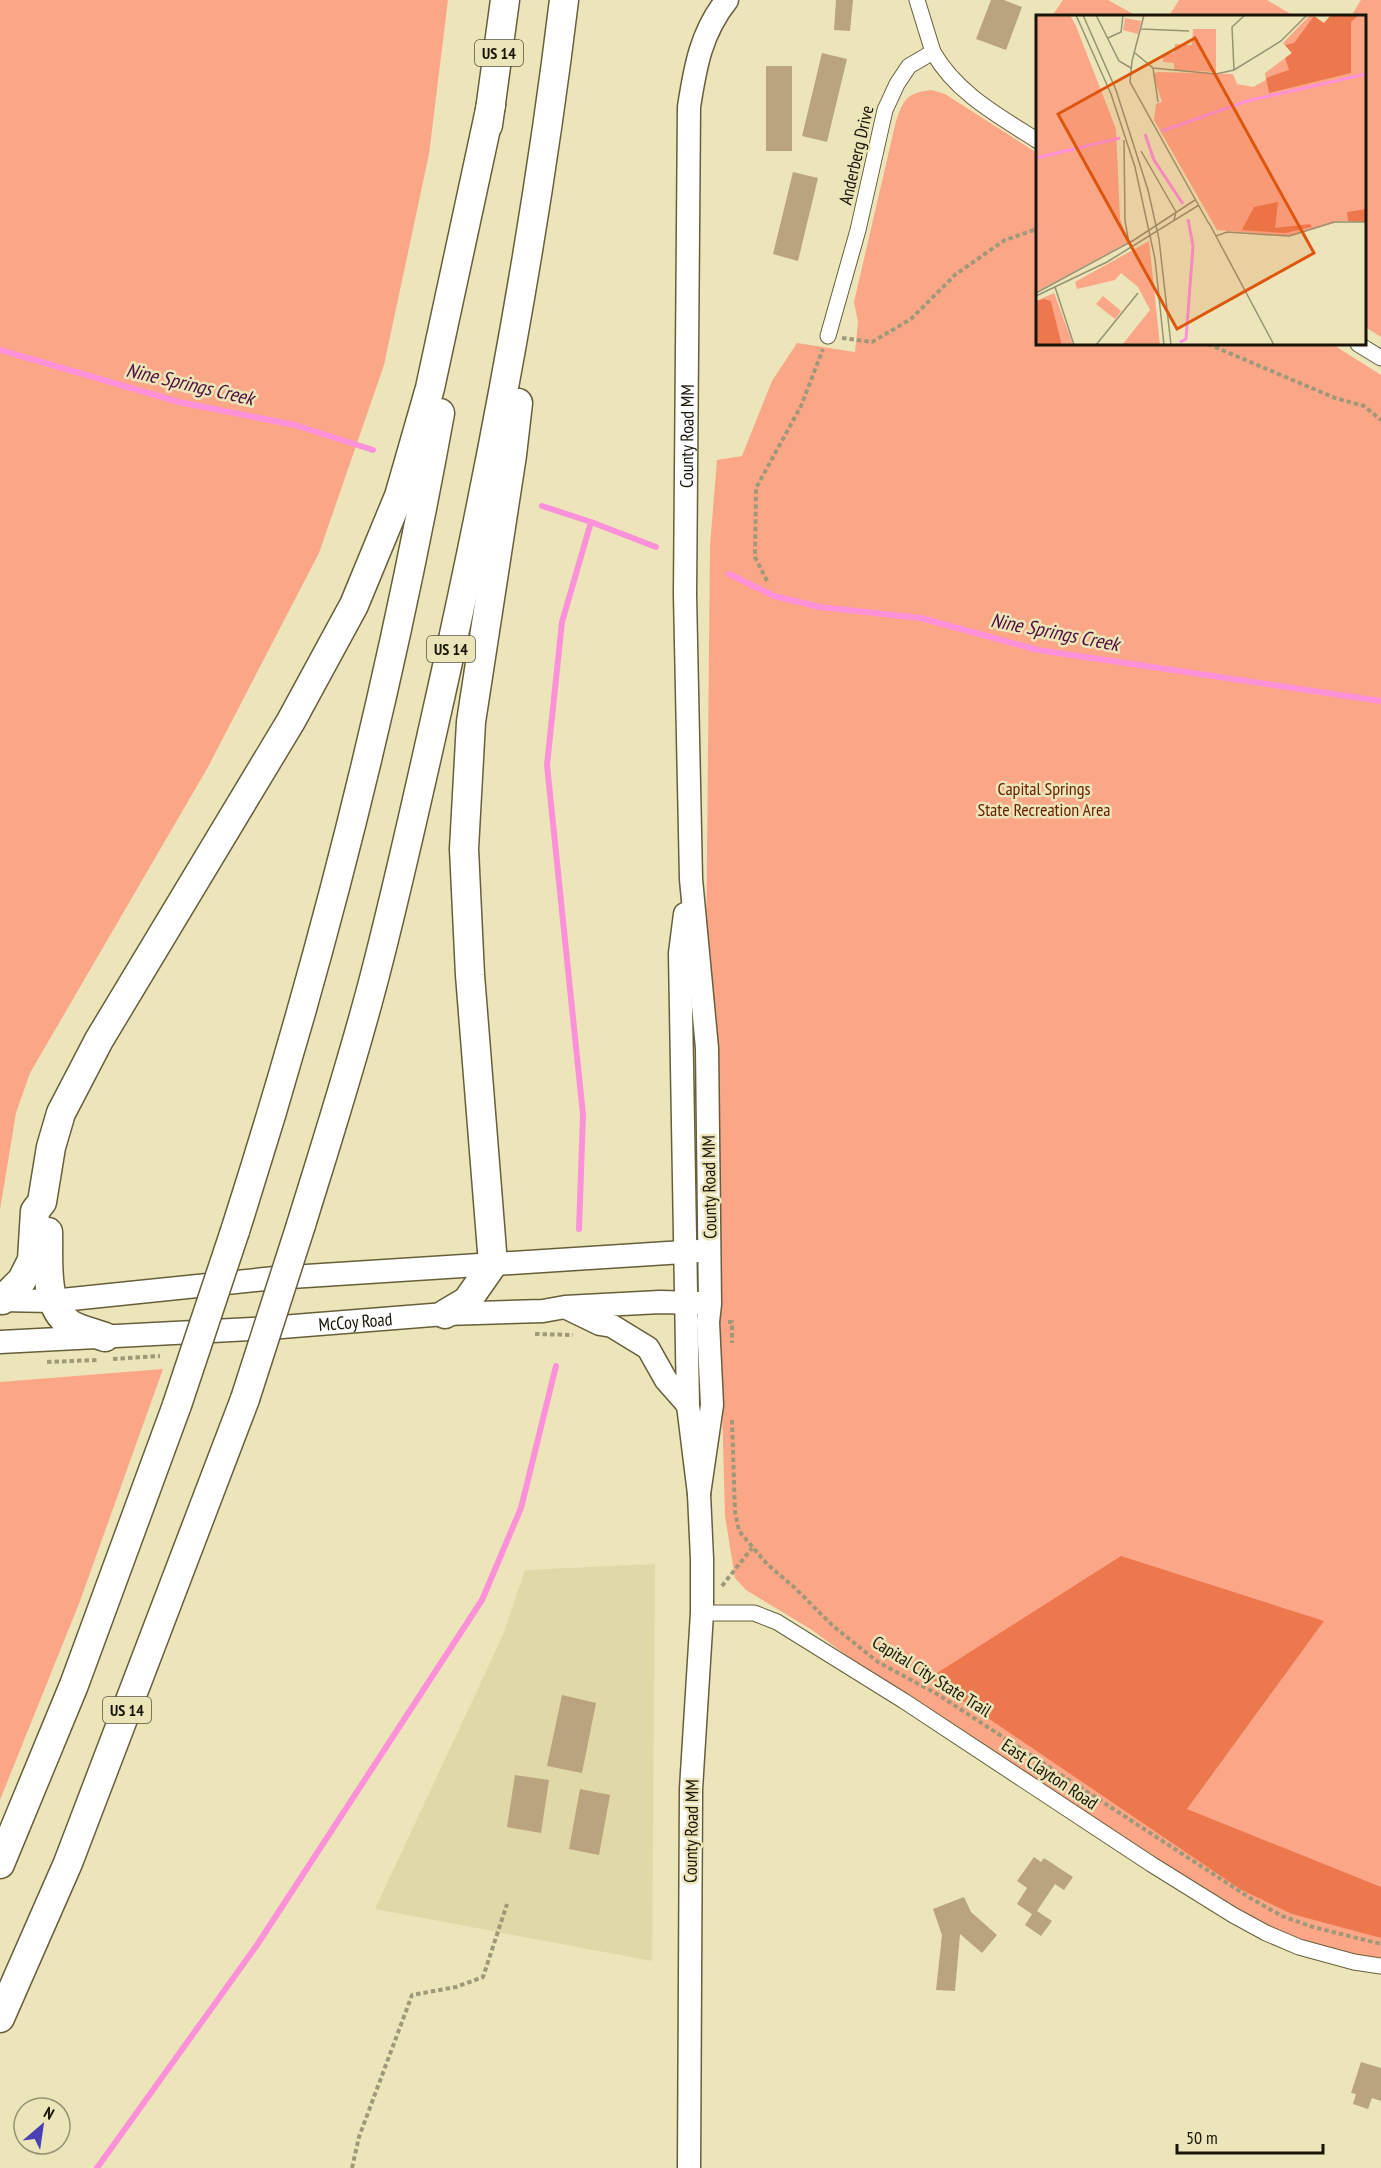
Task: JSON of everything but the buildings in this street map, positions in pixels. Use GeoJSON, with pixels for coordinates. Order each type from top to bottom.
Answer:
{"type":"FeatureCollection","features":[{"type":"Feature","properties":{"kind":"highway","name":"US 14"},"geometry":{"type":"LineString","coordinates":[[0,1864],[74,1685],[177,1406],[270,1121],[302,1011],[373,731],[417,537],[476,207],[505,0]]}},
{"type":"Feature","properties":{"kind":"highway","name":"US 14"},"geometry":{"type":"LineString","coordinates":[[0,2018],[68,1863],[245,1399],[340,1101],[376,971],[460,610],[516,326],[564,0]]}},
{"type":"Feature","properties":{"kind":"highway"},"geometry":{"type":"LineString","coordinates":[[1,1300],[22,1280],[32,1260],[35,1211],[42,1202],[51,1147],[61,1113],[99,1040],[291,721],[359,594],[399,496],[430,388],[491,105]]}},
{"type":"Feature","properties":{"kind":"highway"},"geometry":{"type":"LineString","coordinates":[[445,1314],[467,1301],[493,1264],[470,975],[464,849],[471,722],[512,455],[549,106]]}},
{"type":"Feature","properties":{"kind":"highway"},"geometry":{"type":"LineString","coordinates":[[42,1202],[46,1211],[52,1301],[58,1312],[70,1324],[105,1337]]}},
{"type":"Feature","properties":{"kind":"main road","name":"County Road MM"},"geometry":{"type":"LineString","coordinates":[[699,1494],[712,1405],[708,1322],[710,1252],[707,1048],[691,879],[685,596],[689,107],[695,65],[702,42],[715,15],[727,0]]}},
{"type":"Feature","properties":{"kind":"main road","name":"County Road MM"},"geometry":{"type":"LineString","coordinates":[[689,2168],[691,1789],[702,1613],[699,1494],[688,1405],[685,1302],[680,953],[691,879]]}},
{"type":"Feature","properties":{"kind":"main road"},"geometry":{"type":"LineString","coordinates":[[1,1300],[52,1301],[275,1278],[686,1251],[710,1252]]}},
{"type":"Feature","properties":{"kind":"main road","name":"McCoy Road"},"geometry":{"type":"LineString","coordinates":[[0,1342],[269,1328],[445,1314],[543,1311],[565,1307],[685,1302],[710,1304]]}},
{"type":"Feature","properties":{"kind":"main road"},"geometry":{"type":"LineString","coordinates":[[565,1307],[600,1324],[612,1326],[648,1348],[666,1380],[688,1405]]}},
{"type":"Feature","properties":{"kind":"street"},"geometry":{"type":"LineString","coordinates":[[918,0],[933,52],[945,71],[974,99],[1036,140]]}},
{"type":"Feature","properties":{"kind":"street","name":"Anderberg Drive"},"geometry":{"type":"LineString","coordinates":[[828,336],[858,230],[885,110],[897,84],[909,66],[933,52]]}},
{"type":"Feature","properties":{"kind":"street"},"geometry":{"type":"LineString","coordinates":[[1360,345],[1381,358]]}},
{"type":"Feature","properties":{"kind":"street","name":"East Clayton Road"},"geometry":{"type":"LineString","coordinates":[[702,1613],[754,1613],[777,1622],[895,1695],[1151,1864],[1233,1915],[1299,1947],[1354,1962],[1381,1966]]}},
{"type":"Feature","properties":{"kind":"path"},"geometry":{"type":"LineString","coordinates":[[767,580],[755,557],[756,488],[801,406],[828,336],[872,342],[911,319],[956,274],[1005,240],[1036,230]]}},
{"type":"Feature","properties":{"kind":"path"},"geometry":{"type":"LineString","coordinates":[[1210,345],[1335,398],[1364,406],[1381,420]]}},
{"type":"Feature","properties":{"kind":"path"},"geometry":{"type":"LineString","coordinates":[[731,1348],[732,1322]]}},
{"type":"Feature","properties":{"kind":"path","name":"Capital City State Trail"},"geometry":{"type":"LineString","coordinates":[[732,1413],[735,1512],[739,1531],[752,1548],[833,1626],[878,1662],[937,1694],[1250,1898],[1282,1916],[1313,1927],[1381,1944]]}},
{"type":"Feature","properties":{"kind":"path"},"geometry":{"type":"LineString","coordinates":[[702,1613],[752,1548]]}},
{"type":"Feature","properties":{"kind":"path"},"geometry":{"type":"LineString","coordinates":[[352,2168],[359,2137],[412,1995],[456,1987],[483,1977],[507,1904]]}},
{"type":"Feature","properties":{"kind":"shaded area"},"geometry":{"type":"Polygon","coordinates":[[[1121,1556],[1324,1621],[1187,1809],[1381,1887],[1381,1938],[1292,1914],[1240,1889],[929,1678],[1121,1556]]]}},
{"type":"Feature","properties":{"kind":"shaded area"},"geometry":{"type":"Polygon","coordinates":[[[655,1564],[652,1961],[375,1909],[503,1635],[525,1570],[655,1564]]]}},
{"type":"Feature","properties":{"kind":"green space"},"geometry":{"type":"Polygon","coordinates":[[[0,0],[448,0],[429,154],[384,365],[319,553],[208,767],[30,1073],[16,1113],[0,1210],[0,0]]]}},
{"type":"Feature","properties":{"kind":"green space"},"geometry":{"type":"Polygon","coordinates":[[[1063,0],[1108,0],[1135,15],[1053,15],[1063,0]]]}},
{"type":"Feature","properties":{"kind":"green space"},"geometry":{"type":"Polygon","coordinates":[[[1179,0],[1267,0],[1292,15],[1170,15],[1179,0]]]}},
{"type":"Feature","properties":{"kind":"green space"},"geometry":{"type":"Polygon","coordinates":[[[1361,0],[1381,0],[1381,337],[1366,328],[1366,15],[1352,15],[1361,0]]]}},
{"type":"Feature","properties":{"kind":"green space","name":"Capital Springs State Recreation Area"},"geometry":{"type":"Polygon","coordinates":[[[931,90],[945,94],[1036,152],[1036,345],[1334,345],[1381,375],[1381,1962],[1291,1940],[1245,1918],[911,1703],[812,1630],[746,1590],[735,1578],[725,1516],[715,1154],[706,954],[710,545],[717,460],[742,456],[772,381],[797,343],[855,352],[858,322],[854,302],[896,121],[904,102],[917,93],[931,90]]]}},
{"type":"Feature","properties":{"kind":"green space"},"geometry":{"type":"Polygon","coordinates":[[[163,1369],[80,1601],[0,1800],[0,1382],[163,1369]]]}},
{"type":"Feature","properties":{"kind":"waterway","name":"Nine Springs Creek"},"geometry":{"type":"LineString","coordinates":[[0,350],[179,402],[295,425],[373,450]]}},
{"type":"Feature","properties":{"kind":"waterway"},"geometry":{"type":"LineString","coordinates":[[542,506],[656,547]]}},
{"type":"Feature","properties":{"kind":"waterway"},"geometry":{"type":"LineString","coordinates":[[579,1229],[583,1115],[547,765],[562,622],[591,522]]}},
{"type":"Feature","properties":{"kind":"waterway","name":"Nine Springs Creek"},"geometry":{"type":"LineString","coordinates":[[729,574],[774,596],[820,607],[921,618],[1038,650],[1381,701]]}},
{"type":"Feature","properties":{"kind":"waterway"},"geometry":{"type":"LineString","coordinates":[[97,2168],[257,1945],[482,1600],[521,1508],[556,1366]]}}]}
